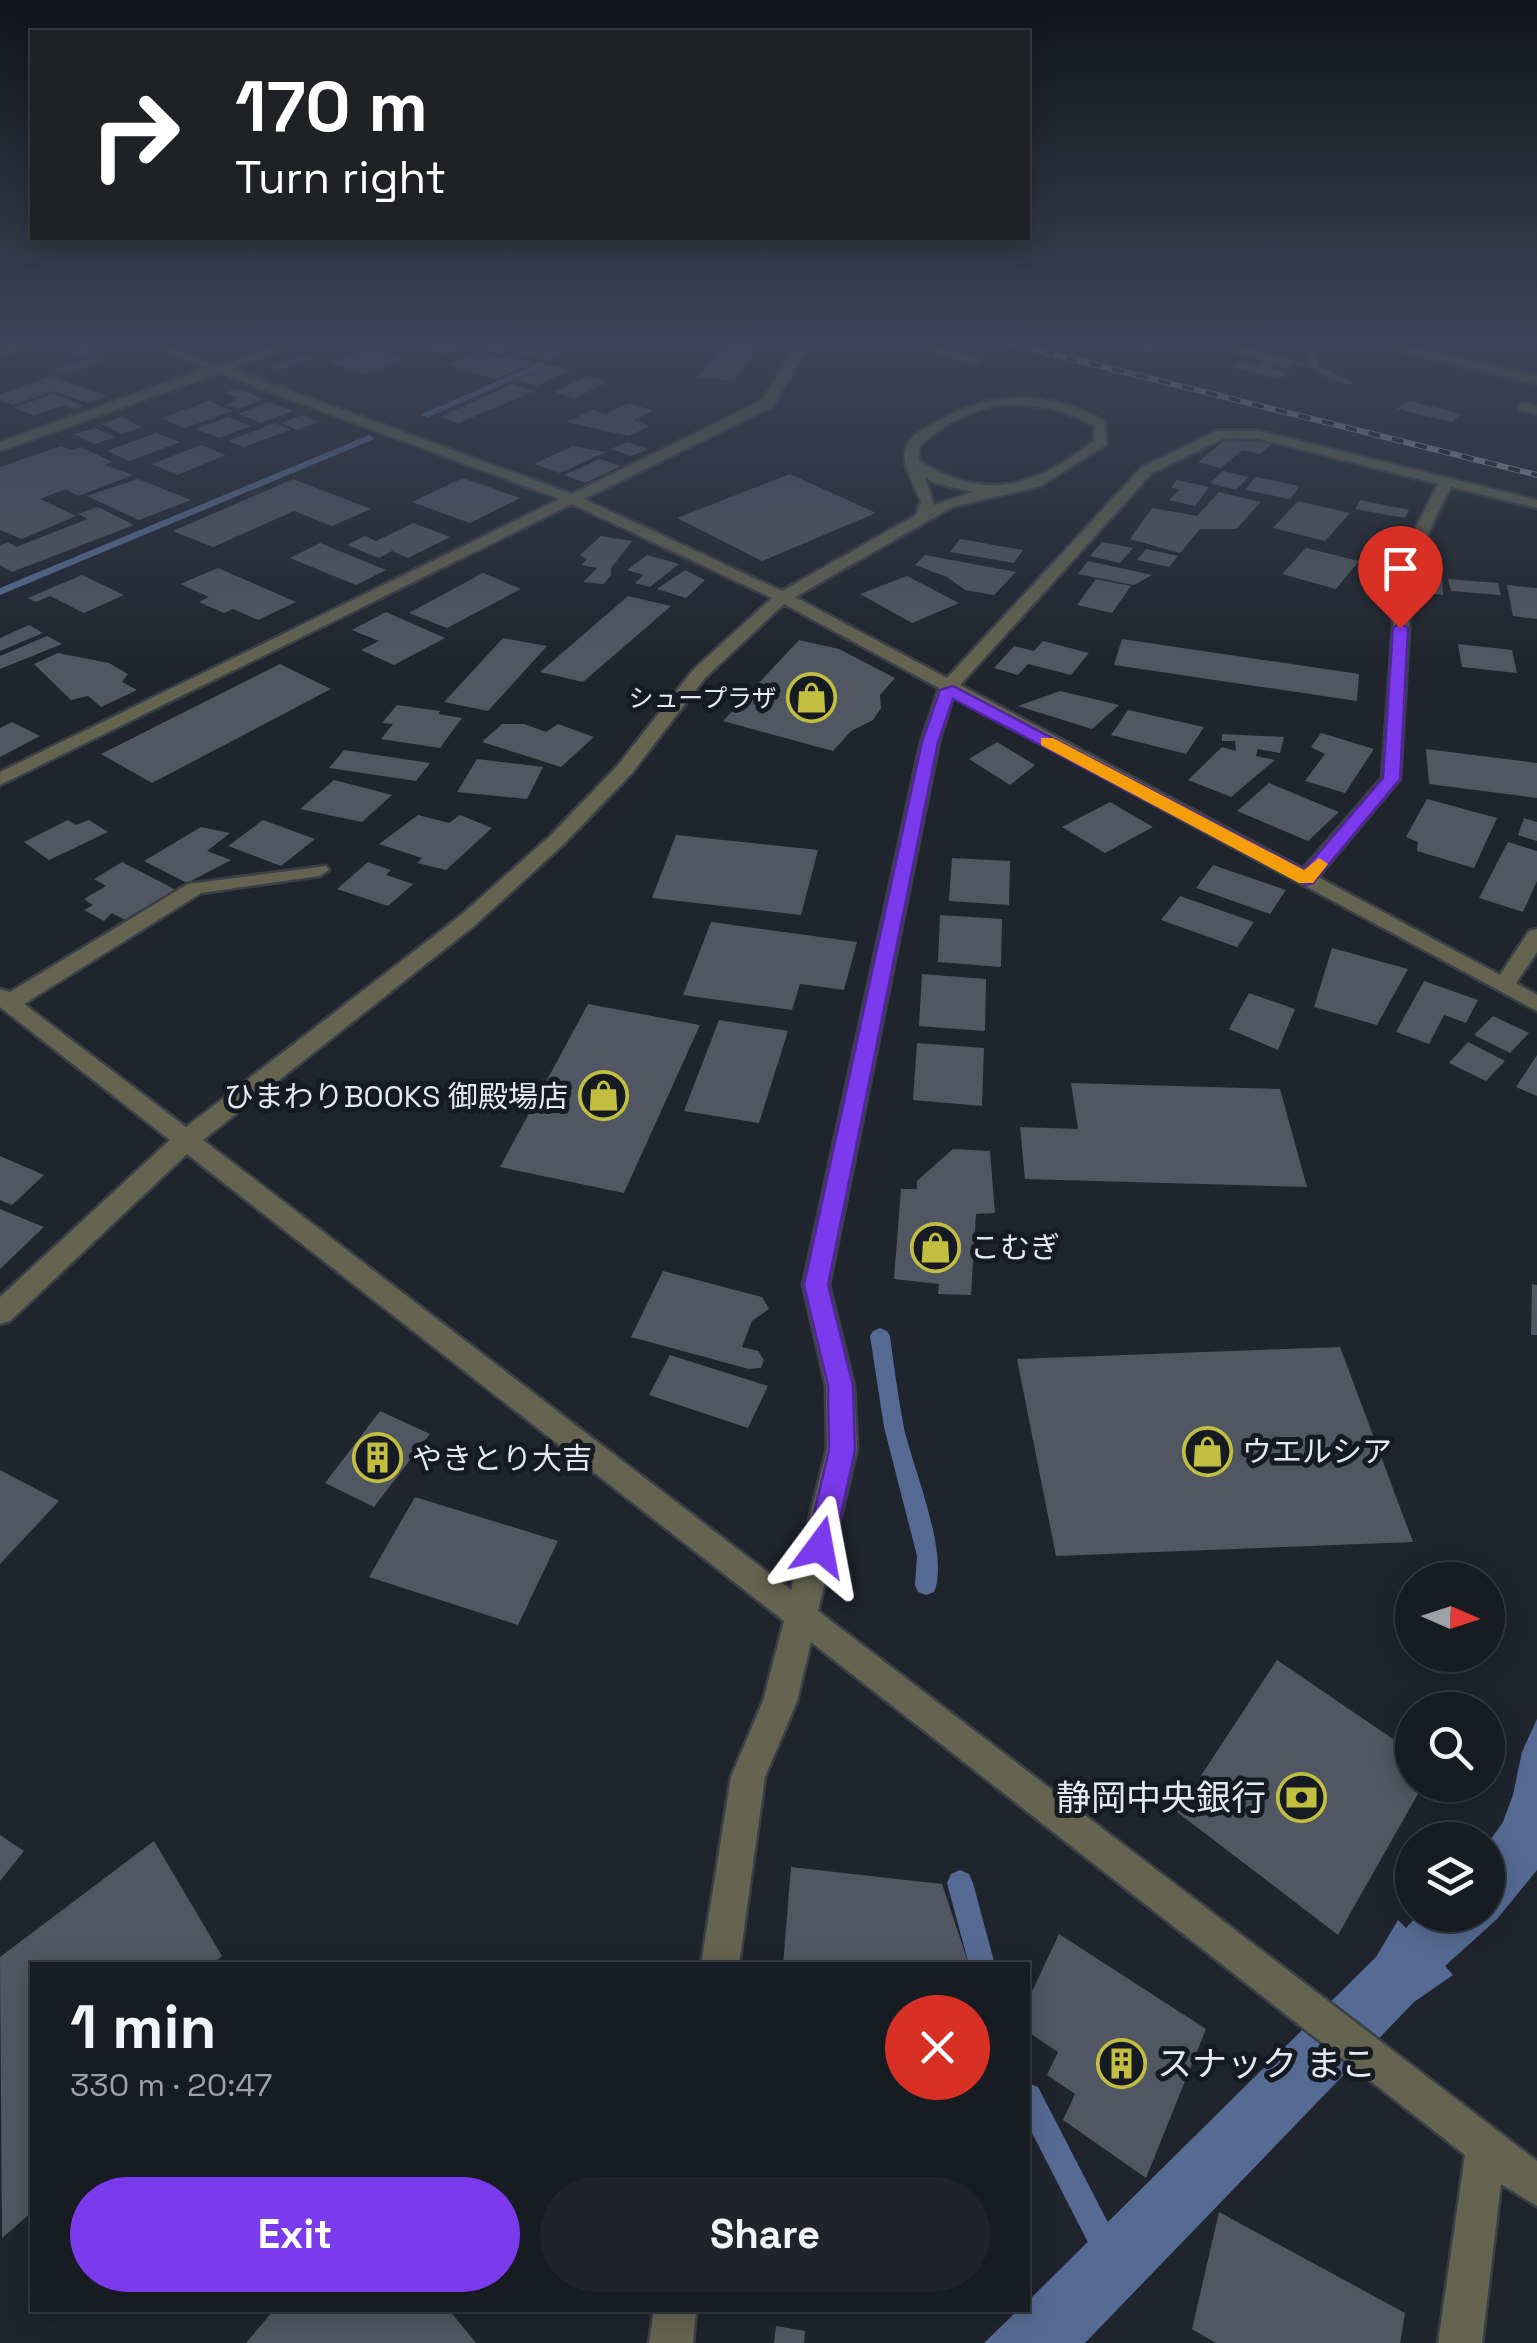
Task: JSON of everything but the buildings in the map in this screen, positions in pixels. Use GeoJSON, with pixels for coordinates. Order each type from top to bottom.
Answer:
{"type":"FeatureCollection","features":[{"type":"Feature","properties":{"kind":"street"},"geometry":{"type":"LineString","coordinates":[[438,449],[570,498],[782,597],[948,690],[1150,794],[1537,1004]]}},
{"type":"Feature","properties":{"kind":"street"},"geometry":{"type":"LineString","coordinates":[[0,779],[672,449]]}},
{"type":"Feature","properties":{"kind":"street"},"geometry":{"type":"LineString","coordinates":[[912,449],[912,463],[928,502],[923,517]]}},
{"type":"Feature","properties":{"kind":"street"},"geometry":{"type":"LineString","coordinates":[[0,1313],[187,1139],[466,921],[557,840],[625,768],[699,674],[782,597],[965,496],[1032,484],[1074,463],[1091,449]]}},
{"type":"Feature","properties":{"kind":"street"},"geometry":{"type":"LineString","coordinates":[[720,1962],[748,1776],[780,1701],[842,1450],[840,1386],[816,1285],[930,742],[948,690],[1147,470],[1190,449]]}},
{"type":"Feature","properties":{"kind":"street"},"geometry":{"type":"LineString","coordinates":[[1314,449],[1537,504]]}},
{"type":"Feature","properties":{"kind":"street"},"geometry":{"type":"LineString","coordinates":[[912,463],[940,480],[990,491]]}},
{"type":"Feature","properties":{"kind":"street"},"geometry":{"type":"LineString","coordinates":[[1306,879],[1392,779],[1400,574],[1446,482]]}},
{"type":"Feature","properties":{"kind":"street"},"geometry":{"type":"LineString","coordinates":[[319,870],[194,888],[5,1000],[1537,2186]]}},
{"type":"Feature","properties":{"kind":"street"},"geometry":{"type":"LineString","coordinates":[[1504,986],[1537,936]]}},
{"type":"Feature","properties":{"kind":"street"},"geometry":{"type":"LineString","coordinates":[[1460,2343],[1486,2146]]}},
{"type":"Feature","properties":{"kind":"street"},"geometry":{"type":"LineString","coordinates":[[671,2343],[675,2312]]}},
{"type":"Feature","properties":{"kind":"water"},"geometry":{"type":"Polygon","coordinates":[[[1537,1719],[1537,1870],[1505,1909],[1503,1822],[1522,1752],[1537,1719]]]}},
{"type":"Feature","properties":{"kind":"water"},"geometry":{"type":"Polygon","coordinates":[[[1395,1925],[1395,1932],[1483,1932],[1445,1966],[1453,1975],[1414,2002],[1085,2343],[984,2343],[1016,2312],[1030,2312],[1030,2299],[1376,1957],[1395,1925]]]}},
{"type":"Feature","properties":{"kind":"waterway"},"geometry":{"type":"LineString","coordinates":[[0,592],[342,449]]}},
{"type":"Feature","properties":{"kind":"waterway"},"geometry":{"type":"LineString","coordinates":[[880,1336],[894,1427],[928,1556],[926,1585]]}},
{"type":"Feature","properties":{"kind":"waterway"},"geometry":{"type":"LineString","coordinates":[[960,1883],[981,1962]]}},
{"type":"Feature","properties":{"kind":"waterway"},"geometry":{"type":"LineString","coordinates":[[1030,2101],[1108,2252]]}},
{"type":"Feature","properties":{"kind":"railway"},"geometry":{"type":"LineString","coordinates":[[1434,449],[1537,475]]}},
{"type":"Feature","properties":{"kind":"slow traffic"},"geometry":{"type":"LineString","coordinates":[[1047,741],[1306,879],[1319,864]]}},
{"type":"Feature","properties":{"kind":"place","name":"シュープラザ"},"geometry":{"type":"Point","coordinates":[812,698]}},
{"type":"Feature","properties":{"kind":"place","name":"ひまわりBOOKS 御殿場店"},"geometry":{"type":"Point","coordinates":[603,1096]}},
{"type":"Feature","properties":{"kind":"place","name":"こむぎ"},"geometry":{"type":"Point","coordinates":[935,1247]}},
{"type":"Feature","properties":{"kind":"place","name":"ウエルシア"},"geometry":{"type":"Point","coordinates":[1207,1451]}},
{"type":"Feature","properties":{"kind":"place","name":"やきとり大吉"},"geometry":{"type":"Point","coordinates":[377,1458]}},
{"type":"Feature","properties":{"kind":"place","name":"静岡中央銀行"},"geometry":{"type":"Point","coordinates":[1301,1798]}},
{"type":"Feature","properties":{"kind":"place","name":"スナック まこ"},"geometry":{"type":"Point","coordinates":[1122,2064]}},
{"type":"Feature","properties":{"kind":"route"},"geometry":{"type":"LineString","coordinates":[[820,1547],[842,1450],[840,1386],[816,1285],[930,742],[948,690],[1306,879],[1392,779],[1400,628]]}}]}
